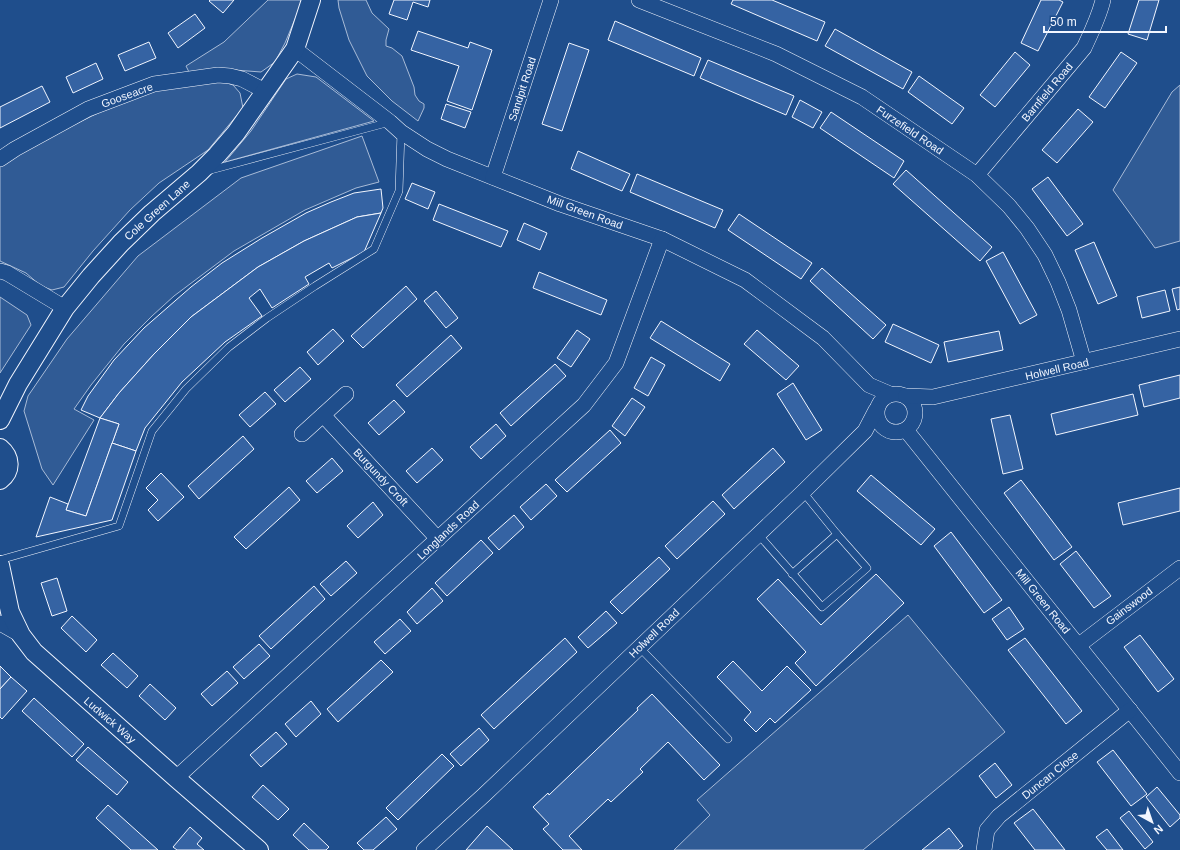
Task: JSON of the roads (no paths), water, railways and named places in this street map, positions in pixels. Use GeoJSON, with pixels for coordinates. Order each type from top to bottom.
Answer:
{"type":"FeatureCollection","features":[{"type":"Feature","properties":{"kind":"street","name":"Cole Green Lane"},"geometry":{"type":"LineString","coordinates":[[0,420],[18,384],[65,308],[91,276],[121,243],[199,173],[236,133],[294,49],[311,0]]}},
{"type":"Feature","properties":{"kind":"street","name":"Sandpit Road"},"geometry":{"type":"LineString","coordinates":[[493,177],[551,0]]}},
{"type":"Feature","properties":{"kind":"street","name":"Furzefield Road"},"geometry":{"type":"LineString","coordinates":[[639,0],[776,54],[862,97],[977,176],[1009,206],[1027,228],[1044,255],[1058,282],[1069,310],[1084,362]]}},
{"type":"Feature","properties":{"kind":"street","name":"Barnfield Road"},"geometry":{"type":"LineString","coordinates":[[977,176],[1084,48],[1093,29],[1103,0]]}},
{"type":"Feature","properties":{"kind":"street","name":"Mill Green Road"},"geometry":{"type":"LineString","coordinates":[[294,49],[427,149],[448,159],[560,204],[662,240],[745,280],[823,338],[868,385],[877,408]]}},
{"type":"Feature","properties":{"kind":"street","name":"Gooseacre"},"geometry":{"type":"LineString","coordinates":[[0,159],[15,149],[88,109],[154,84],[218,75],[242,79],[265,91]]}},
{"type":"Feature","properties":{"kind":"street","name":"Longlands Road"},"geometry":{"type":"LineString","coordinates":[[176,778],[584,405],[616,363],[662,240]]}},
{"type":"Feature","properties":{"kind":"street"},"geometry":{"type":"LineString","coordinates":[[0,271],[8,273],[65,308]]}},
{"type":"Feature","properties":{"kind":"street","name":"Holwell Road"},"geometry":{"type":"LineString","coordinates":[[906,396],[933,397],[1180,339]]}},
{"type":"Feature","properties":{"kind":"street","name":"Mill Green Road"},"geometry":{"type":"LineString","coordinates":[[868,385],[890,394]]}},
{"type":"Feature","properties":{"kind":"street"},"geometry":{"type":"LineString","coordinates":[[910,424],[914,408],[911,401],[906,396],[896,393],[890,394],[883,398],[877,408],[876,417],[883,428],[892,432],[899,432],[910,424],[933,397]]}},
{"type":"Feature","properties":{"kind":"street"},"geometry":{"type":"LineString","coordinates":[[302,434],[346,394]]}},
{"type":"Feature","properties":{"kind":"street","name":"Holwell Road"},"geometry":{"type":"LineString","coordinates":[[424,850],[484,795],[803,492],[865,431],[877,408]]}},
{"type":"Feature","properties":{"kind":"street","name":"Burgundy Croft"},"geometry":{"type":"LineString","coordinates":[[323,415],[438,539]]}},
{"type":"Feature","properties":{"kind":"street","name":"Mill Green Road"},"geometry":{"type":"LineString","coordinates":[[910,424],[1079,645],[1180,773]]}},
{"type":"Feature","properties":{"kind":"street"},"geometry":{"type":"LineString","coordinates":[[0,448],[5,452],[9,463],[6,474],[0,480]]}},
{"type":"Feature","properties":{"kind":"street","name":"Ludwick Way"},"geometry":{"type":"LineString","coordinates":[[0,565],[10,612],[21,635],[34,652],[259,850]]}},
{"type":"Feature","properties":{"kind":"street","name":"Gainswood"},"geometry":{"type":"LineString","coordinates":[[1079,645],[1180,568]]}},
{"type":"Feature","properties":{"kind":"street"},"geometry":{"type":"LineString","coordinates":[[0,623],[21,635]]}},
{"type":"Feature","properties":{"kind":"street","name":"Duncan Close"},"geometry":{"type":"LineString","coordinates":[[984,850],[987,830],[999,816],[1130,710]]}},
{"type":"Feature","properties":{"kind":"lane"},"geometry":{"type":"LineString","coordinates":[[0,560],[119,526],[152,431],[186,389],[229,347],[267,318],[374,249],[399,190],[396,127],[199,173]]}},
{"type":"Feature","properties":{"kind":"lane"},"geometry":{"type":"LineString","coordinates":[[758,534],[822,607],[867,568],[803,492]]}},
{"type":"Feature","properties":{"kind":"lane"},"geometry":{"type":"LineString","coordinates":[[792,574],[837,534]]}},
{"type":"Feature","properties":{"kind":"lane"},"geometry":{"type":"LineString","coordinates":[[639,647],[728,739]]}}]}
